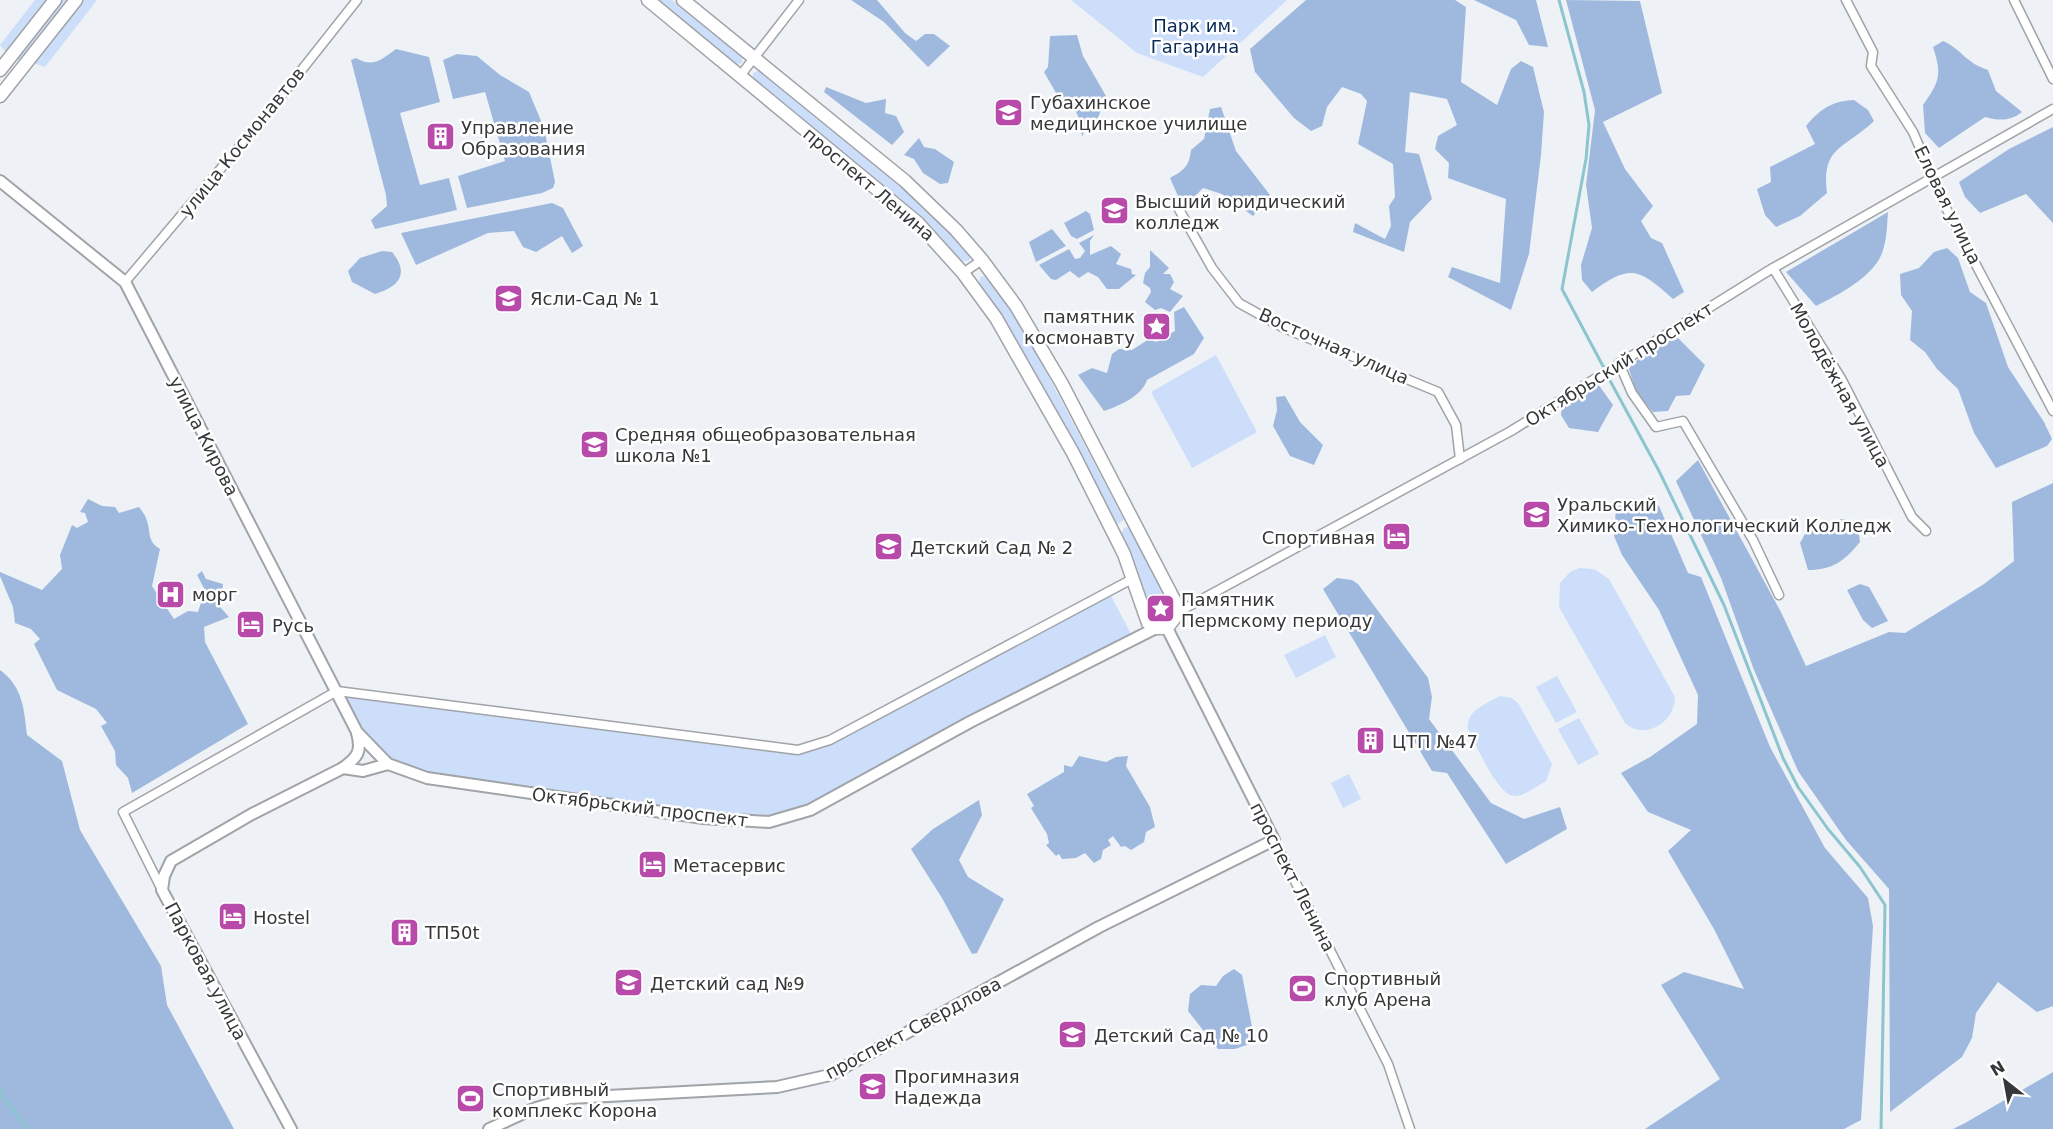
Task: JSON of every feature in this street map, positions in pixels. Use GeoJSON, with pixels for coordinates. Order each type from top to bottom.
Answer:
{"type":"FeatureCollection","features":[{"type":"Feature","properties":{"kind":"main road"},"geometry":{"type":"LineString","coordinates":[[0,70],[55,0]]}},
{"type":"Feature","properties":{"kind":"main road"},"geometry":{"type":"LineString","coordinates":[[0,96],[76,0]]}},
{"type":"Feature","properties":{"kind":"main road","name":"проспект Ленина"},"geometry":{"type":"LineString","coordinates":[[648,0],[918,223],[963,273],[996,318],[1035,384],[1115,534],[1134,578],[1148,623],[1162,628]]}},
{"type":"Feature","properties":{"kind":"main road","name":"проспект Ленина"},"geometry":{"type":"LineString","coordinates":[[683,0],[905,181],[956,230],[982,260],[1016,306],[1062,384],[1180,611]]}},
{"type":"Feature","properties":{"kind":"main road"},"geometry":{"type":"LineString","coordinates":[[1115,534],[1122,525],[1134,523]]}},
{"type":"Feature","properties":{"kind":"main road"},"geometry":{"type":"LineString","coordinates":[[1162,628],[1180,611]]}},
{"type":"Feature","properties":{"kind":"street","name":"улица Космонавтов"},"geometry":{"type":"LineString","coordinates":[[125,282],[258,124],[357,0]]}},
{"type":"Feature","properties":{"kind":"street"},"geometry":{"type":"LineString","coordinates":[[740,76],[752,57],[799,0]]}},
{"type":"Feature","properties":{"kind":"street","name":"Еловая улица"},"geometry":{"type":"LineString","coordinates":[[1846,0],[1873,52],[1871,66],[1913,132],[1931,178],[2053,411]]}},
{"type":"Feature","properties":{"kind":"street"},"geometry":{"type":"LineString","coordinates":[[2014,0],[2053,79]]}},
{"type":"Feature","properties":{"kind":"street","name":"Октябрьский проспект"},"geometry":{"type":"LineString","coordinates":[[1180,611],[1511,431],[1773,268],[2053,108]]}},
{"type":"Feature","properties":{"kind":"street","name":"улица Кирова"},"geometry":{"type":"LineString","coordinates":[[0,181],[125,282],[357,732],[388,765]]}},
{"type":"Feature","properties":{"kind":"street","name":"Восточная улица"},"geometry":{"type":"LineString","coordinates":[[1176,204],[1212,267],[1239,303],[1284,327],[1438,392],[1456,425],[1460,459]]}},
{"type":"Feature","properties":{"kind":"street"},"geometry":{"type":"LineString","coordinates":[[963,273],[982,260]]}},
{"type":"Feature","properties":{"kind":"street","name":"Молодёжная улица"},"geometry":{"type":"LineString","coordinates":[[1773,268],[1837,372],[1912,518],[1926,531]]}},
{"type":"Feature","properties":{"kind":"street"},"geometry":{"type":"LineString","coordinates":[[1620,363],[1632,393],[1656,427],[1683,421],[1753,540],[1779,596]]}},
{"type":"Feature","properties":{"kind":"street"},"geometry":{"type":"LineString","coordinates":[[337,692],[455,705],[712,741],[798,750],[830,740],[1134,578]]}},
{"type":"Feature","properties":{"kind":"street","name":"Октябрьский проспект"},"geometry":{"type":"LineString","coordinates":[[162,890],[164,876],[171,861],[252,814],[343,768],[363,771],[388,765],[427,778],[693,816],[769,822],[810,810],[970,722],[1162,628]]}},
{"type":"Feature","properties":{"kind":"street","name":"проспект Ленина"},"geometry":{"type":"LineString","coordinates":[[1162,628],[1274,840],[1388,1064],[1410,1129]]}},
{"type":"Feature","properties":{"kind":"street","name":"Парковая улица"},"geometry":{"type":"LineString","coordinates":[[291,1129],[162,890],[123,812],[337,692]]}},
{"type":"Feature","properties":{"kind":"street"},"geometry":{"type":"LineString","coordinates":[[343,768],[357,758],[360,745],[357,732]]}},
{"type":"Feature","properties":{"kind":"street","name":"проспект Свердлова"},"geometry":{"type":"LineString","coordinates":[[489,1129],[533,1109],[570,1098],[777,1087],[830,1075],[1100,927],[1274,840]]}},
{"type":"Feature","properties":{"kind":"green space"},"geometry":{"type":"Polygon","coordinates":[[[35,0],[49,0],[7,53],[0,45],[35,0]]]}},
{"type":"Feature","properties":{"kind":"green space"},"geometry":{"type":"Polygon","coordinates":[[[62,0],[68,0],[20,61],[16,58],[62,0]]]}},
{"type":"Feature","properties":{"kind":"green space"},"geometry":{"type":"Polygon","coordinates":[[[83,0],[97,0],[45,67],[33,63],[83,0]]]}},
{"type":"Feature","properties":{"kind":"green space"},"geometry":{"type":"Polygon","coordinates":[[[654,0],[672,0],[742,56],[742,63],[734,65],[654,0]]]}},
{"type":"Feature","properties":{"kind":"green space","name":"Парк им. Гагарина"},"geometry":{"type":"Polygon","coordinates":[[[1071,0],[1287,0],[1203,77],[1137,53],[1071,0]]]}},
{"type":"Feature","properties":{"kind":"green space"},"geometry":{"type":"Polygon","coordinates":[[[760,70],[911,193],[971,256],[969,261],[961,261],[903,201],[753,80],[753,73],[760,70]]]}},
{"type":"Feature","properties":{"kind":"green space"},"geometry":{"type":"Polygon","coordinates":[[[981,276],[989,278],[1023,328],[1124,520],[1114,526],[1012,334],[978,284],[981,276]]]}},
{"type":"Feature","properties":{"kind":"green space"},"geometry":{"type":"Polygon","coordinates":[[[1216,355],[1257,432],[1192,468],[1151,392],[1216,355]]]}},
{"type":"Feature","properties":{"kind":"green space"},"geometry":{"type":"Polygon","coordinates":[[[1128,527],[1172,609],[1171,616],[1164,623],[1154,621],[1150,616],[1141,582],[1121,535],[1124,528],[1128,527]]]}},
{"type":"Feature","properties":{"kind":"green space"},"geometry":{"type":"Polygon","coordinates":[[[1579,568],[1594,569],[1609,579],[1675,697],[1670,714],[1658,726],[1641,730],[1625,723],[1559,607],[1560,583],[1570,572],[1579,568]]]}},
{"type":"Feature","properties":{"kind":"green space"},"geometry":{"type":"Polygon","coordinates":[[[1109,592],[1131,634],[808,804],[768,815],[686,812],[422,775],[394,760],[374,744],[359,723],[345,695],[800,752],[1109,592]]]}},
{"type":"Feature","properties":{"kind":"green space"},"geometry":{"type":"Polygon","coordinates":[[[1325,635],[1336,657],[1296,678],[1284,655],[1325,635]]]}},
{"type":"Feature","properties":{"kind":"green space"},"geometry":{"type":"Polygon","coordinates":[[[1557,676],[1577,712],[1556,723],[1536,687],[1557,676]]]}},
{"type":"Feature","properties":{"kind":"green space"},"geometry":{"type":"Polygon","coordinates":[[[1500,696],[1512,698],[1518,703],[1552,764],[1546,781],[1516,796],[1509,794],[1495,780],[1468,729],[1468,722],[1474,712],[1500,696]]]}},
{"type":"Feature","properties":{"kind":"green space"},"geometry":{"type":"Polygon","coordinates":[[[1579,718],[1599,754],[1578,765],[1558,729],[1579,718]]]}},
{"type":"Feature","properties":{"kind":"green space"},"geometry":{"type":"Polygon","coordinates":[[[1349,774],[1361,799],[1343,808],[1331,783],[1349,774]]]}},
{"type":"Feature","properties":{"kind":"shaded area"},"geometry":{"type":"Polygon","coordinates":[[[851,0],[877,0],[905,33],[916,41],[925,34],[934,34],[950,46],[928,67],[884,22],[851,0]]]}},
{"type":"Feature","properties":{"kind":"shaded area"},"geometry":{"type":"Polygon","coordinates":[[[1306,0],[1455,0],[1466,7],[1461,82],[1497,105],[1511,69],[1521,61],[1533,67],[1544,112],[1541,155],[1529,254],[1511,310],[1448,277],[1452,267],[1500,283],[1506,199],[1448,178],[1449,163],[1435,149],[1438,136],[1457,125],[1447,99],[1410,92],[1405,152],[1419,154],[1432,199],[1410,222],[1404,252],[1353,232],[1355,223],[1385,239],[1391,226],[1389,206],[1395,197],[1393,164],[1358,144],[1367,101],[1361,94],[1342,87],[1327,107],[1322,126],[1311,131],[1294,118],[1255,72],[1250,49],[1306,0]]]}},
{"type":"Feature","properties":{"kind":"shaded area"},"geometry":{"type":"Polygon","coordinates":[[[1474,0],[1536,0],[1548,47],[1529,45],[1516,20],[1474,0]]]}},
{"type":"Feature","properties":{"kind":"shaded area"},"geometry":{"type":"Polygon","coordinates":[[[1566,0],[1640,1],[1662,93],[1603,122],[1625,169],[1653,206],[1641,221],[1651,238],[1662,243],[1684,292],[1673,299],[1651,281],[1634,273],[1616,277],[1592,292],[1582,280],[1581,265],[1592,228],[1586,185],[1595,110],[1566,0]]]}},
{"type":"Feature","properties":{"kind":"shaded area"},"geometry":{"type":"Polygon","coordinates":[[[1077,35],[1083,56],[1106,96],[1095,126],[1085,130],[1082,137],[1080,120],[1072,104],[1056,93],[1044,72],[1048,67],[1050,36],[1077,35]]]}},
{"type":"Feature","properties":{"kind":"shaded area"},"geometry":{"type":"Polygon","coordinates":[[[1943,41],[1974,64],[1988,70],[1996,91],[2022,112],[2005,119],[1985,117],[1939,148],[1925,133],[1923,105],[1938,78],[1938,64],[1933,47],[1943,41]]]}},
{"type":"Feature","properties":{"kind":"shaded area"},"geometry":{"type":"Polygon","coordinates":[[[396,49],[429,57],[440,102],[400,113],[420,185],[449,178],[457,210],[375,229],[371,220],[387,206],[386,195],[351,60],[356,58],[367,62],[377,61],[396,49]]]}},
{"type":"Feature","properties":{"kind":"shaded area"},"geometry":{"type":"Polygon","coordinates":[[[457,54],[477,56],[500,75],[529,92],[544,128],[555,182],[553,188],[542,193],[467,208],[458,176],[505,161],[485,92],[453,99],[443,60],[457,54]]]}},
{"type":"Feature","properties":{"kind":"shaded area"},"geometry":{"type":"Polygon","coordinates":[[[826,87],[866,103],[886,99],[885,113],[896,116],[904,132],[892,145],[824,92],[826,87]]]}},
{"type":"Feature","properties":{"kind":"shaded area"},"geometry":{"type":"Polygon","coordinates":[[[1854,100],[1868,110],[1874,121],[1837,150],[1832,157],[1826,178],[1827,193],[1800,216],[1776,227],[1765,215],[1757,189],[1771,182],[1770,167],[1815,144],[1806,126],[1816,115],[1833,104],[1854,100]]]}},
{"type":"Feature","properties":{"kind":"shaded area"},"geometry":{"type":"Polygon","coordinates":[[[1221,107],[1236,151],[1270,195],[1253,216],[1222,194],[1203,188],[1190,201],[1178,196],[1170,178],[1185,167],[1191,150],[1204,139],[1210,109],[1221,107]]]}},
{"type":"Feature","properties":{"kind":"shaded area"},"geometry":{"type":"Polygon","coordinates":[[[2053,127],[2053,223],[2026,194],[1980,213],[1965,197],[1959,182],[2009,149],[2053,127]]]}},
{"type":"Feature","properties":{"kind":"shaded area"},"geometry":{"type":"Polygon","coordinates":[[[919,138],[924,147],[935,149],[954,162],[948,183],[940,184],[923,173],[914,159],[904,155],[919,138]]]}},
{"type":"Feature","properties":{"kind":"shaded area"},"geometry":{"type":"Polygon","coordinates":[[[552,203],[563,208],[583,246],[572,253],[562,236],[536,252],[523,247],[514,231],[488,233],[416,265],[401,233],[552,203]]]}},
{"type":"Feature","properties":{"kind":"shaded area"},"geometry":{"type":"Polygon","coordinates":[[[1086,211],[1090,214],[1094,230],[1077,239],[1071,236],[1064,223],[1086,211]]]}},
{"type":"Feature","properties":{"kind":"shaded area"},"geometry":{"type":"Polygon","coordinates":[[[1888,212],[1884,245],[1873,268],[1855,284],[1816,306],[1786,272],[1888,212]]]}},
{"type":"Feature","properties":{"kind":"shaded area"},"geometry":{"type":"Polygon","coordinates":[[[1052,229],[1066,246],[1036,262],[1029,242],[1052,229]]]}},
{"type":"Feature","properties":{"kind":"shaded area"},"geometry":{"type":"Polygon","coordinates":[[[1094,235],[1090,241],[1090,255],[1111,246],[1121,254],[1116,264],[1131,269],[1132,274],[1136,275],[1119,289],[1107,289],[1098,277],[1088,272],[1079,278],[1070,271],[1056,280],[1051,279],[1039,265],[1069,249],[1075,259],[1080,258],[1085,251],[1079,243],[1094,235]]]}},
{"type":"Feature","properties":{"kind":"shaded area"},"geometry":{"type":"Polygon","coordinates":[[[1947,248],[1958,258],[1970,292],[1986,303],[2008,367],[2044,422],[2052,439],[2047,446],[1996,468],[1974,433],[1958,389],[1937,369],[1925,352],[1910,340],[1912,311],[1901,295],[1900,274],[1919,268],[1934,252],[1947,248]]]}},
{"type":"Feature","properties":{"kind":"shaded area"},"geometry":{"type":"Polygon","coordinates":[[[1150,250],[1169,268],[1163,274],[1170,274],[1174,282],[1170,289],[1183,296],[1170,312],[1161,308],[1155,310],[1145,302],[1151,292],[1150,288],[1143,283],[1145,273],[1150,267],[1150,250]]]}},
{"type":"Feature","properties":{"kind":"shaded area"},"geometry":{"type":"Polygon","coordinates":[[[382,251],[392,252],[401,273],[399,279],[390,288],[375,294],[352,282],[348,271],[360,258],[382,251]]]}},
{"type":"Feature","properties":{"kind":"shaded area"},"geometry":{"type":"Polygon","coordinates":[[[1184,307],[1204,338],[1194,354],[1147,380],[1140,391],[1129,400],[1104,411],[1078,375],[1092,368],[1107,373],[1112,354],[1119,349],[1132,350],[1149,339],[1156,342],[1175,331],[1174,312],[1184,307]]]}},
{"type":"Feature","properties":{"kind":"shaded area"},"geometry":{"type":"Polygon","coordinates":[[[1676,336],[1705,365],[1690,395],[1676,396],[1668,411],[1653,412],[1637,394],[1628,366],[1676,336]]]}},
{"type":"Feature","properties":{"kind":"shaded area"},"geometry":{"type":"Polygon","coordinates":[[[1598,384],[1613,405],[1598,432],[1569,428],[1561,415],[1562,407],[1598,384]]]}},
{"type":"Feature","properties":{"kind":"shaded area"},"geometry":{"type":"Polygon","coordinates":[[[1285,396],[1300,422],[1323,445],[1314,465],[1290,456],[1273,426],[1277,410],[1276,397],[1285,396]]]}},
{"type":"Feature","properties":{"kind":"shaded area"},"geometry":{"type":"Polygon","coordinates":[[[1698,460],[1781,612],[1806,666],[1889,632],[1905,633],[1984,584],[2014,561],[2012,502],[2053,483],[2053,1006],[2037,1012],[1998,982],[1976,1013],[1972,1038],[1962,1057],[1890,1112],[1889,889],[1846,840],[1798,771],[1754,670],[1721,578],[1676,481],[1698,460]]]}},
{"type":"Feature","properties":{"kind":"shaded area"},"geometry":{"type":"Polygon","coordinates":[[[1634,498],[1659,506],[1688,573],[1701,577],[1770,747],[1825,848],[1868,898],[1873,926],[1861,1120],[1844,1129],[1645,1129],[1720,1079],[1661,985],[1684,972],[1744,989],[1714,929],[1668,851],[1691,830],[1648,812],[1621,773],[1650,757],[1697,724],[1698,695],[1659,610],[1622,555],[1614,536],[1616,508],[1634,498]]]}},
{"type":"Feature","properties":{"kind":"shaded area"},"geometry":{"type":"Polygon","coordinates":[[[88,499],[102,506],[115,507],[119,513],[139,507],[146,519],[151,540],[160,549],[152,586],[174,619],[188,611],[198,612],[205,590],[197,575],[202,571],[206,579],[223,584],[221,608],[229,617],[204,627],[205,642],[248,724],[132,793],[128,778],[116,765],[115,751],[101,726],[107,723],[96,709],[57,690],[34,644],[40,639],[31,629],[15,623],[13,607],[0,576],[0,572],[42,590],[62,569],[60,555],[72,525],[77,528],[88,522],[85,513],[80,512],[88,499]]]}},
{"type":"Feature","properties":{"kind":"shaded area"},"geometry":{"type":"Polygon","coordinates":[[[1841,519],[1857,521],[1860,542],[1837,563],[1817,570],[1808,570],[1800,543],[1806,532],[1841,519]]]}},
{"type":"Feature","properties":{"kind":"shaded area"},"geometry":{"type":"Polygon","coordinates":[[[1337,578],[1352,580],[1358,584],[1428,678],[1432,697],[1429,719],[1491,803],[1524,819],[1560,807],[1567,829],[1506,864],[1447,773],[1432,771],[1323,589],[1337,578]]]}},
{"type":"Feature","properties":{"kind":"shaded area"},"geometry":{"type":"Polygon","coordinates":[[[1860,584],[1869,587],[1888,621],[1872,628],[1863,620],[1847,590],[1860,584]]]}},
{"type":"Feature","properties":{"kind":"shaded area"},"geometry":{"type":"Polygon","coordinates":[[[0,670],[18,691],[27,735],[62,761],[80,830],[161,966],[167,1005],[234,1129],[0,1129],[0,670]]]}},
{"type":"Feature","properties":{"kind":"shaded area"},"geometry":{"type":"Polygon","coordinates":[[[1079,756],[1106,762],[1116,757],[1128,756],[1126,766],[1150,807],[1155,827],[1146,832],[1144,842],[1131,850],[1125,846],[1121,847],[1113,836],[1108,840],[1111,845],[1103,850],[1101,859],[1094,863],[1085,853],[1076,858],[1062,859],[1059,854],[1056,856],[1046,845],[1049,843],[1047,834],[1031,808],[1034,806],[1027,794],[1064,772],[1064,765],[1072,767],[1079,756]]]}},
{"type":"Feature","properties":{"kind":"shaded area"},"geometry":{"type":"Polygon","coordinates":[[[979,800],[982,815],[959,860],[968,877],[1004,899],[977,953],[972,954],[942,898],[911,849],[933,829],[979,800]]]}},
{"type":"Feature","properties":{"kind":"shaded area"},"geometry":{"type":"Polygon","coordinates":[[[1234,969],[1242,975],[1255,1042],[1235,1049],[1218,1049],[1188,1011],[1190,994],[1201,985],[1216,986],[1223,976],[1234,969]]]}},
{"type":"Feature","properties":{"kind":"shaded area"},"geometry":{"type":"Polygon","coordinates":[[[2053,1072],[2053,1129],[1953,1129],[1965,1123],[2053,1072]]]}},
{"type":"Feature","properties":{"kind":"waterway"},"geometry":{"type":"LineString","coordinates":[[1559,0],[1584,92],[1589,125],[1586,159],[1562,289],[1604,368]]}},
{"type":"Feature","properties":{"kind":"waterway"},"geometry":{"type":"LineString","coordinates":[[1607,375],[1659,471],[1724,605],[1783,758],[1798,787],[1828,829],[1860,867],[1885,905],[1881,1129]]}},
{"type":"Feature","properties":{"kind":"waterway"},"geometry":{"type":"LineString","coordinates":[[0,1088],[1,1095],[28,1129]]}},
{"type":"Feature","properties":{"kind":"place","name":"Губахинское медицинское училище"},"geometry":{"type":"Point","coordinates":[1009,112]}},
{"type":"Feature","properties":{"kind":"place","name":"Управление Образования"},"geometry":{"type":"Point","coordinates":[440,137]}},
{"type":"Feature","properties":{"kind":"place","name":"Высший юридический колледж"},"geometry":{"type":"Point","coordinates":[1114,211]}},
{"type":"Feature","properties":{"kind":"place","name":"Ясли-Сад № 1"},"geometry":{"type":"Point","coordinates":[509,298]}},
{"type":"Feature","properties":{"kind":"place","name":"памятник космонавту"},"geometry":{"type":"Point","coordinates":[1156,326]}},
{"type":"Feature","properties":{"kind":"place","name":"Средняя общеобразовательная школа №1"},"geometry":{"type":"Point","coordinates":[594,444]}},
{"type":"Feature","properties":{"kind":"place","name":"Уральский Химико-Технологический Колледж"},"geometry":{"type":"Point","coordinates":[1536,514]}},
{"type":"Feature","properties":{"kind":"place","name":"Спортивная"},"geometry":{"type":"Point","coordinates":[1396,537]}},
{"type":"Feature","properties":{"kind":"place","name":"Детский Сад № 2"},"geometry":{"type":"Point","coordinates":[889,547]}},
{"type":"Feature","properties":{"kind":"place","name":"морг"},"geometry":{"type":"Point","coordinates":[171,594]}},
{"type":"Feature","properties":{"kind":"place","name":"Памятник Пермскому периоду"},"geometry":{"type":"Point","coordinates":[1160,609]}},
{"type":"Feature","properties":{"kind":"place","name":"Русь"},"geometry":{"type":"Point","coordinates":[251,625]}},
{"type":"Feature","properties":{"kind":"place","name":"ЦТП №47"},"geometry":{"type":"Point","coordinates":[1371,741]}},
{"type":"Feature","properties":{"kind":"place","name":"Метасервис"},"geometry":{"type":"Point","coordinates":[652,865]}},
{"type":"Feature","properties":{"kind":"place","name":"Hostel"},"geometry":{"type":"Point","coordinates":[232,917]}},
{"type":"Feature","properties":{"kind":"place","name":"ТП50t"},"geometry":{"type":"Point","coordinates":[404,932]}},
{"type":"Feature","properties":{"kind":"place","name":"Детский сад №9"},"geometry":{"type":"Point","coordinates":[629,983]}},
{"type":"Feature","properties":{"kind":"place","name":"Спортивный клуб Арена"},"geometry":{"type":"Point","coordinates":[1303,988]}},
{"type":"Feature","properties":{"kind":"place","name":"Детский Сад № 10"},"geometry":{"type":"Point","coordinates":[1073,1035]}},
{"type":"Feature","properties":{"kind":"place","name":"Прогимназия Надежда"},"geometry":{"type":"Point","coordinates":[873,1086]}},
{"type":"Feature","properties":{"kind":"place","name":"Спортивный комплекс Корона"},"geometry":{"type":"Point","coordinates":[471,1099]}}]}
